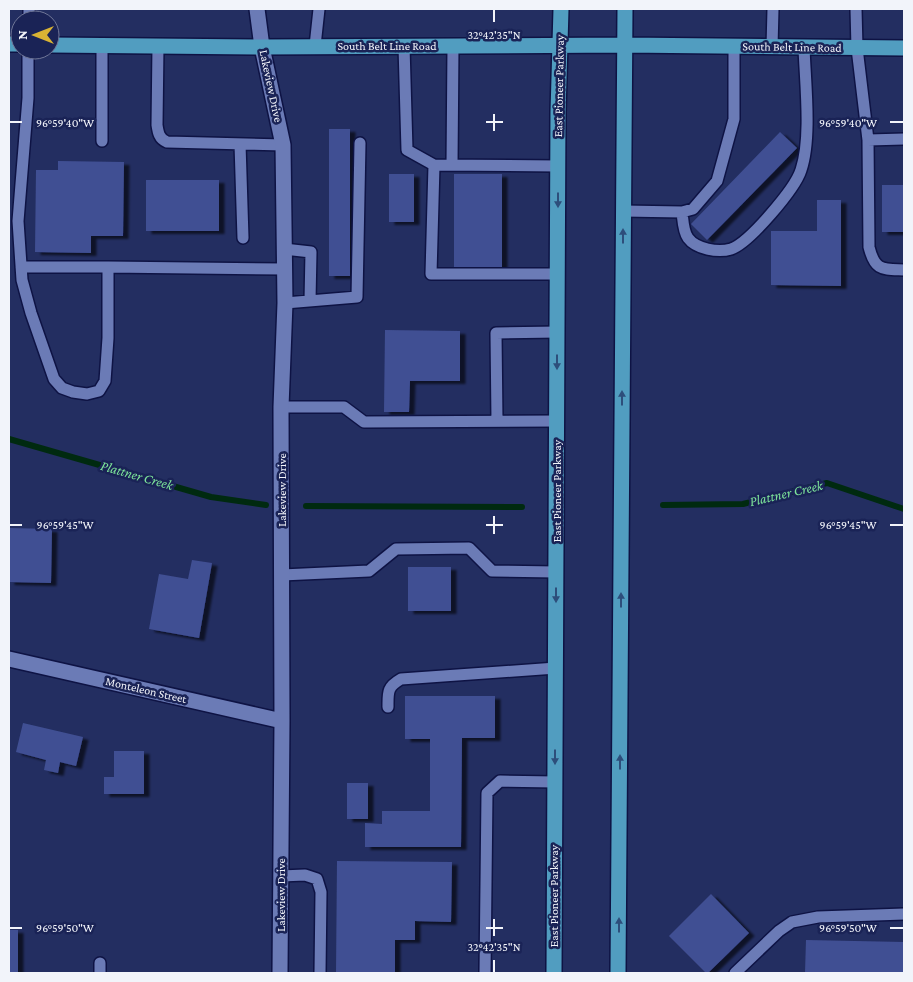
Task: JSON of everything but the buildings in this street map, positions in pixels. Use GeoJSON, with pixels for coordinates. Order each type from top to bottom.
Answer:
{"type":"FeatureCollection","features":[{"type":"Feature","properties":{"kind":"main road","name":"East Pioneer Parkway"},"geometry":{"type":"LineString","coordinates":[[554,973],[558,166],[561,9]]}},
{"type":"Feature","properties":{"kind":"main road"},"geometry":{"type":"LineString","coordinates":[[618,973],[625,9]]}},
{"type":"Feature","properties":{"kind":"main road","name":"South Belt Line Road"},"geometry":{"type":"LineString","coordinates":[[60,45],[262,47],[625,45],[904,48]]}},
{"type":"Feature","properties":{"kind":"street","name":"Lakeview Drive"},"geometry":{"type":"LineString","coordinates":[[257,9],[262,47],[283,145],[285,303],[281,407],[282,721],[280,973]]}},
{"type":"Feature","properties":{"kind":"street","name":"Monteleon Street"},"geometry":{"type":"LineString","coordinates":[[9,659],[282,721]]}},
{"type":"Feature","properties":{"kind":"lane"},"geometry":{"type":"LineString","coordinates":[[315,46],[319,9]]}},
{"type":"Feature","properties":{"kind":"lane"},"geometry":{"type":"LineString","coordinates":[[772,47],[773,9]]}},
{"type":"Feature","properties":{"kind":"lane"},"geometry":{"type":"LineString","coordinates":[[856,9],[857,48],[868,140],[869,247],[872,260],[883,270],[904,270]]}},
{"type":"Feature","properties":{"kind":"lane"},"geometry":{"type":"LineString","coordinates":[[102,45],[102,141]]}},
{"type":"Feature","properties":{"kind":"lane"},"geometry":{"type":"LineString","coordinates":[[158,46],[157,125],[158,132],[163,140],[283,145]]}},
{"type":"Feature","properties":{"kind":"lane"},"geometry":{"type":"LineString","coordinates":[[404,46],[408,150],[434,165],[558,166]]}},
{"type":"Feature","properties":{"kind":"lane"},"geometry":{"type":"LineString","coordinates":[[452,165],[453,46]]}},
{"type":"Feature","properties":{"kind":"lane"},"geometry":{"type":"LineString","coordinates":[[624,211],[682,212],[693,209],[717,181],[734,119],[734,46]]}},
{"type":"Feature","properties":{"kind":"lane"},"geometry":{"type":"LineString","coordinates":[[682,212],[684,229],[688,238],[710,250],[730,249],[742,243],[792,189],[801,169],[807,136],[804,47]]}},
{"type":"Feature","properties":{"kind":"lane"},"geometry":{"type":"LineString","coordinates":[[28,60],[28,98],[18,221],[22,280],[31,313],[54,379],[62,388],[87,394],[99,391],[105,381],[108,338],[108,267]]}},
{"type":"Feature","properties":{"kind":"lane"},"geometry":{"type":"LineString","coordinates":[[868,140],[904,140]]}},
{"type":"Feature","properties":{"kind":"lane"},"geometry":{"type":"LineString","coordinates":[[285,303],[357,297],[360,142]]}},
{"type":"Feature","properties":{"kind":"lane"},"geometry":{"type":"LineString","coordinates":[[240,144],[242,238]]}},
{"type":"Feature","properties":{"kind":"lane"},"geometry":{"type":"LineString","coordinates":[[434,165],[432,274],[558,274]]}},
{"type":"Feature","properties":{"kind":"lane"},"geometry":{"type":"LineString","coordinates":[[284,250],[311,252],[310,301]]}},
{"type":"Feature","properties":{"kind":"lane"},"geometry":{"type":"LineString","coordinates":[[21,267],[284,269]]}},
{"type":"Feature","properties":{"kind":"lane"},"geometry":{"type":"LineString","coordinates":[[497,420],[496,333],[558,332]]}},
{"type":"Feature","properties":{"kind":"lane"},"geometry":{"type":"LineString","coordinates":[[281,407],[344,407],[364,422],[557,421]]}},
{"type":"Feature","properties":{"kind":"lane"},"geometry":{"type":"LineString","coordinates":[[282,575],[369,571],[396,549],[469,548],[492,571],[556,572]]}},
{"type":"Feature","properties":{"kind":"lane"},"geometry":{"type":"LineString","coordinates":[[388,708],[388,692],[392,684],[401,679],[556,668]]}},
{"type":"Feature","properties":{"kind":"lane"},"geometry":{"type":"LineString","coordinates":[[485,973],[487,793],[500,781],[555,782]]}},
{"type":"Feature","properties":{"kind":"lane"},"geometry":{"type":"LineString","coordinates":[[281,876],[305,875],[317,879],[321,892],[320,973]]}},
{"type":"Feature","properties":{"kind":"lane"},"geometry":{"type":"LineString","coordinates":[[735,973],[779,931],[792,922],[818,917],[904,914]]}},
{"type":"Feature","properties":{"kind":"waterway","name":"Plattner Creek"},"geometry":{"type":"LineString","coordinates":[[9,439],[211,497],[266,505]]}},
{"type":"Feature","properties":{"kind":"waterway","name":"Plattner Creek"},"geometry":{"type":"LineString","coordinates":[[663,505],[743,504],[827,483],[904,509]]}},
{"type":"Feature","properties":{"kind":"waterway","name":"Plattner Creek"},"geometry":{"type":"LineString","coordinates":[[306,506],[522,507]]}}]}
